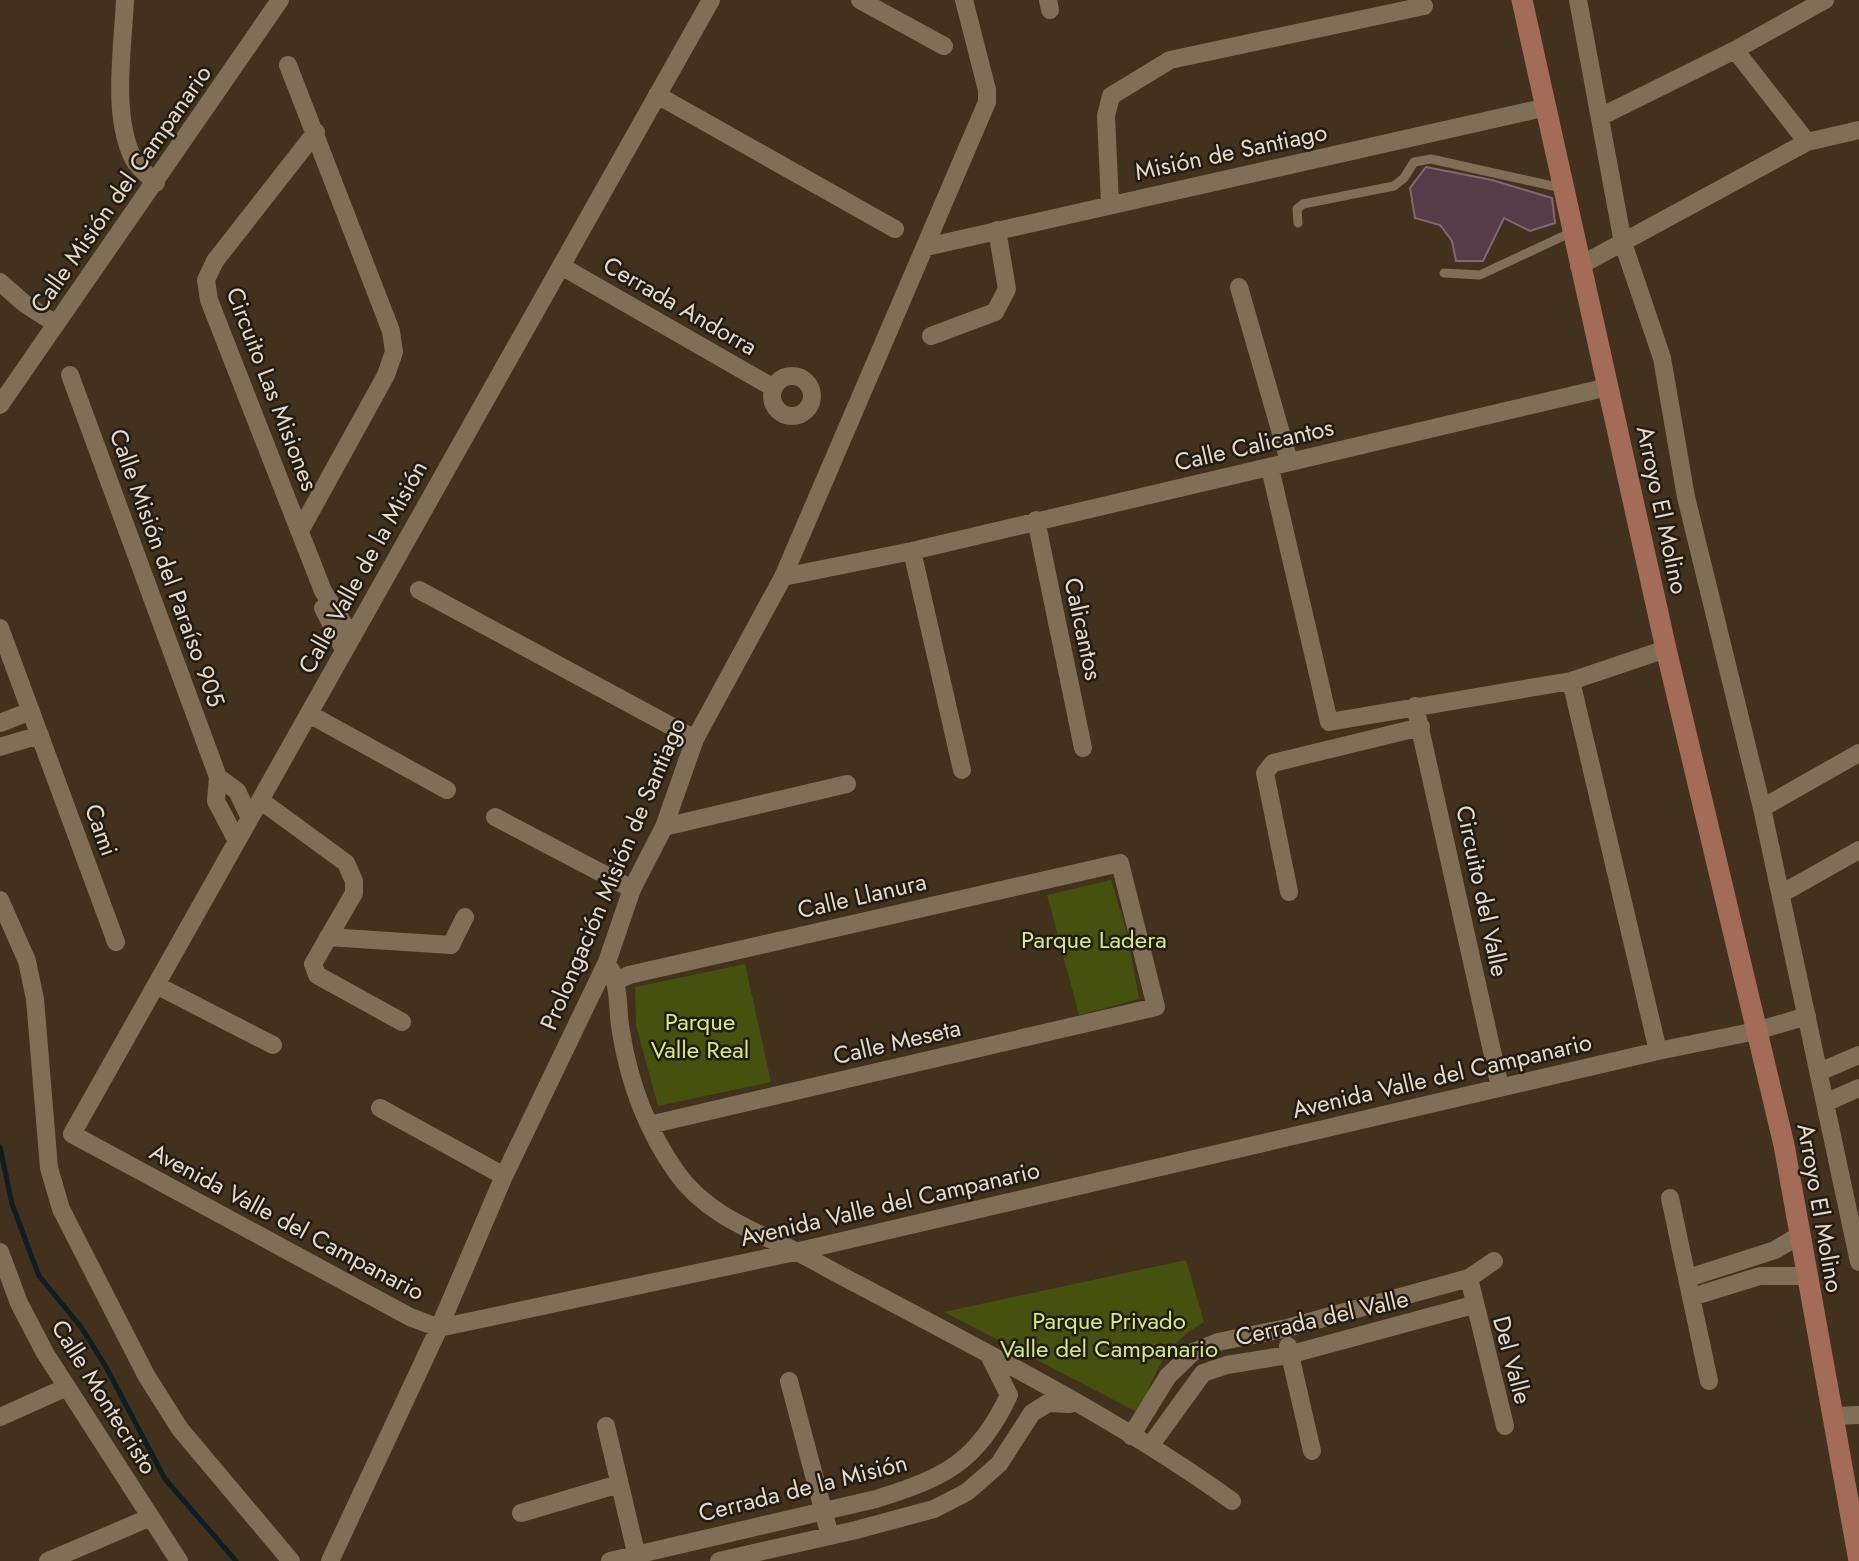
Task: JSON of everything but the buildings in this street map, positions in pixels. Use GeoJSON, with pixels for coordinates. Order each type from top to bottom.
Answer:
{"type":"FeatureCollection","features":[{"type":"Feature","properties":{"kind":"street"},"geometry":{"type":"LineString","coordinates":[[125,0],[121,117],[125,139],[135,163],[156,183]]}},
{"type":"Feature","properties":{"kind":"street","name":"Calle Misión del Campanario"},"geometry":{"type":"LineString","coordinates":[[0,405],[280,0]]}},
{"type":"Feature","properties":{"kind":"street","name":"Calle Valle de la Misión"},"geometry":{"type":"LineString","coordinates":[[72,1134],[711,0]]}},
{"type":"Feature","properties":{"kind":"street"},"geometry":{"type":"LineString","coordinates":[[860,0],[944,47]]}},
{"type":"Feature","properties":{"kind":"street","name":"Prolongación Misión de Santiago"},"geometry":{"type":"LineString","coordinates":[[330,1561],[439,1328],[504,1176],[607,962],[632,890],[664,827],[695,739],[783,577],[987,102],[987,90],[964,0]]}},
{"type":"Feature","properties":{"kind":"street","name":"Arroyo El Molino"},"geometry":{"type":"LineString","coordinates":[[1522,0],[1666,649],[1784,1145],[1805,1276],[1834,1416],[1859,1561]]}},
{"type":"Feature","properties":{"kind":"street","name":"Arroyo El Molino"},"geometry":{"type":"LineString","coordinates":[[1578,0],[1602,117],[1623,243],[1662,358],[1686,497],[1762,808],[1859,1262]]}},
{"type":"Feature","properties":{"kind":"street"},"geometry":{"type":"LineString","coordinates":[[1602,117],[1735,50],[1825,0]]}},
{"type":"Feature","properties":{"kind":"street"},"geometry":{"type":"LineString","coordinates":[[1110,204],[1106,116],[1111,96],[1130,83],[1170,60],[1424,6]]}},
{"type":"Feature","properties":{"kind":"street"},"geometry":{"type":"LineString","coordinates":[[1735,50],[1807,142]]}},
{"type":"Feature","properties":{"kind":"street","name":"Circuito Las Misiones"},"geometry":{"type":"LineString","coordinates":[[288,65],[391,331],[394,352],[386,375],[300,531]]}},
{"type":"Feature","properties":{"kind":"street"},"geometry":{"type":"LineString","coordinates":[[657,95],[895,229]]}},
{"type":"Feature","properties":{"kind":"street","name":"Misión de Santiago"},"geometry":{"type":"LineString","coordinates":[[926,247],[1547,107]]}},
{"type":"Feature","properties":{"kind":"street"},"geometry":{"type":"LineString","coordinates":[[1579,266],[1807,142],[1859,131]]}},
{"type":"Feature","properties":{"kind":"street","name":"Circuito Las Misiones"},"geometry":{"type":"LineString","coordinates":[[316,132],[215,261],[206,280],[209,300],[323,591],[323,610],[348,643]]}},
{"type":"Feature","properties":{"kind":"street"},"geometry":{"type":"LineString","coordinates":[[931,336],[995,312],[1007,289],[997,230]]}},
{"type":"Feature","properties":{"kind":"street","name":"Cerrada Andorra"},"geometry":{"type":"LineString","coordinates":[[561,266],[774,388]]}},
{"type":"Feature","properties":{"kind":"street"},"geometry":{"type":"LineString","coordinates":[[0,282],[25,304],[56,324]]}},
{"type":"Feature","properties":{"kind":"street"},"geometry":{"type":"LineString","coordinates":[[1239,287],[1289,461]]}},
{"type":"Feature","properties":{"kind":"street","name":"Calle Misión del Paraíso 905"},"geometry":{"type":"LineString","coordinates":[[70,375],[218,777]]}},
{"type":"Feature","properties":{"kind":"street","name":"Calle Calicantos"},"geometry":{"type":"LineString","coordinates":[[783,577],[912,551],[1608,387]]}},
{"type":"Feature","properties":{"kind":"street"},"geometry":{"type":"LineString","coordinates":[[1270,468],[1329,722],[1571,681],[1666,649]]}},
{"type":"Feature","properties":{"kind":"street","name":"Calicantos"},"geometry":{"type":"LineString","coordinates":[[1036,520],[1083,748]]}},
{"type":"Feature","properties":{"kind":"street"},"geometry":{"type":"LineString","coordinates":[[912,551],[962,770]]}},
{"type":"Feature","properties":{"kind":"street"},"geometry":{"type":"LineString","coordinates":[[419,590],[695,739]]}},
{"type":"Feature","properties":{"kind":"street","name":"Cami"},"geometry":{"type":"LineString","coordinates":[[0,628],[116,942]]}},
{"type":"Feature","properties":{"kind":"street"},"geometry":{"type":"LineString","coordinates":[[1571,681],[1658,1051]]}},
{"type":"Feature","properties":{"kind":"street","name":"Circuito del Valle"},"geometry":{"type":"LineString","coordinates":[[1415,706],[1500,1087]]}},
{"type":"Feature","properties":{"kind":"street"},"geometry":{"type":"LineString","coordinates":[[0,723],[31,711]]}},
{"type":"Feature","properties":{"kind":"street"},"geometry":{"type":"LineString","coordinates":[[309,714],[447,790]]}},
{"type":"Feature","properties":{"kind":"street"},"geometry":{"type":"LineString","coordinates":[[1289,892],[1265,773],[1273,763],[1421,727]]}},
{"type":"Feature","properties":{"kind":"street"},"geometry":{"type":"LineString","coordinates":[[0,747],[40,735]]}},
{"type":"Feature","properties":{"kind":"street"},"geometry":{"type":"LineString","coordinates":[[1762,808],[1859,753]]}},
{"type":"Feature","properties":{"kind":"street"},"geometry":{"type":"LineString","coordinates":[[218,777],[237,791],[250,818]]}},
{"type":"Feature","properties":{"kind":"street"},"geometry":{"type":"LineString","coordinates":[[218,777],[216,801],[237,841]]}},
{"type":"Feature","properties":{"kind":"street"},"geometry":{"type":"LineString","coordinates":[[664,827],[848,784]]}},
{"type":"Feature","properties":{"kind":"street"},"geometry":{"type":"LineString","coordinates":[[260,800],[346,863],[354,881],[354,893],[313,964],[317,975],[402,1022]]}},
{"type":"Feature","properties":{"kind":"street"},"geometry":{"type":"LineString","coordinates":[[495,817],[632,890]]}},
{"type":"Feature","properties":{"kind":"street"},"geometry":{"type":"LineString","coordinates":[[1781,894],[1859,850]]}},
{"type":"Feature","properties":{"kind":"street","name":"Calle Llanura"},"geometry":{"type":"LineString","coordinates":[[616,981],[629,975],[1120,863],[1156,1007]]}},
{"type":"Feature","properties":{"kind":"street"},"geometry":{"type":"LineString","coordinates":[[0,900],[27,961],[35,999],[49,1168],[61,1209],[146,1375],[180,1429],[291,1561]]}},
{"type":"Feature","properties":{"kind":"street"},"geometry":{"type":"LineString","coordinates":[[328,936],[451,945],[465,917]]}},
{"type":"Feature","properties":{"kind":"street"},"geometry":{"type":"LineString","coordinates":[[607,962],[616,981],[620,1029],[628,1067],[649,1125],[679,1175],[723,1217],[989,1355],[1179,1463],[1232,1501]]}},
{"type":"Feature","properties":{"kind":"street"},"geometry":{"type":"LineString","coordinates":[[156,985],[273,1045]]}},
{"type":"Feature","properties":{"kind":"street","name":"Calle Meseta"},"geometry":{"type":"LineString","coordinates":[[649,1125],[1156,1007]]}},
{"type":"Feature","properties":{"kind":"street"},"geometry":{"type":"LineString","coordinates":[[1756,1031],[1807,1016]]}},
{"type":"Feature","properties":{"kind":"street","name":"Avenida Valle del Campanario"},"geometry":{"type":"LineString","coordinates":[[72,1134],[410,1317],[439,1328],[795,1252],[1500,1087],[1756,1031]]}},
{"type":"Feature","properties":{"kind":"street"},"geometry":{"type":"LineString","coordinates":[[1819,1072],[1858,1058]]}},
{"type":"Feature","properties":{"kind":"street"},"geometry":{"type":"LineString","coordinates":[[1825,1102],[1859,1088]]}},
{"type":"Feature","properties":{"kind":"street"},"geometry":{"type":"LineString","coordinates":[[380,1108],[504,1176]]}},
{"type":"Feature","properties":{"kind":"street"},"geometry":{"type":"LineString","coordinates":[[46,1136],[72,1134]]}},
{"type":"Feature","properties":{"kind":"street"},"geometry":{"type":"LineString","coordinates":[[1670,1198],[1709,1381]]}},
{"type":"Feature","properties":{"kind":"street"},"geometry":{"type":"LineString","coordinates":[[1688,1278],[1775,1250],[1798,1236]]}},
{"type":"Feature","properties":{"kind":"street","name":"Calle Montecristo"},"geometry":{"type":"LineString","coordinates":[[0,1252],[32,1330],[179,1561]]}},
{"type":"Feature","properties":{"kind":"street","name":"Cerrada del Valle"},"geometry":{"type":"LineString","coordinates":[[1131,1436],[1168,1376],[1193,1352],[1218,1342],[1287,1328],[1469,1278],[1494,1261]]}},
{"type":"Feature","properties":{"kind":"street"},"geometry":{"type":"LineString","coordinates":[[1692,1297],[1760,1276],[1805,1276]]}},
{"type":"Feature","properties":{"kind":"street"},"geometry":{"type":"LineString","coordinates":[[1469,1278],[1473,1306]]}},
{"type":"Feature","properties":{"kind":"street","name":"Cerrada del Valle"},"geometry":{"type":"LineString","coordinates":[[1203,1373],[1227,1365],[1288,1355],[1473,1306]]}},
{"type":"Feature","properties":{"kind":"street","name":"Del Valle"},"geometry":{"type":"LineString","coordinates":[[1473,1306],[1504,1426]]}},
{"type":"Feature","properties":{"kind":"street"},"geometry":{"type":"LineString","coordinates":[[1287,1328],[1288,1355],[1312,1451]]}},
{"type":"Feature","properties":{"kind":"street"},"geometry":{"type":"LineString","coordinates":[[1150,1446],[1203,1373],[1193,1352]]}},
{"type":"Feature","properties":{"kind":"street","name":"Cerrada de la Misión"},"geometry":{"type":"LineString","coordinates":[[610,1561],[637,1557],[920,1486],[947,1471],[982,1442],[995,1426],[1009,1395],[989,1355]]}},
{"type":"Feature","properties":{"kind":"street"},"geometry":{"type":"LineString","coordinates":[[789,1381],[830,1536]]}},
{"type":"Feature","properties":{"kind":"street"},"geometry":{"type":"LineString","coordinates":[[0,1417],[67,1387]]}},
{"type":"Feature","properties":{"kind":"street","name":"Cerrada de la Misión"},"geometry":{"type":"LineString","coordinates":[[719,1561],[934,1509],[967,1492],[1001,1460],[1032,1413],[1048,1403],[1076,1404]]}},
{"type":"Feature","properties":{"kind":"street"},"geometry":{"type":"LineString","coordinates":[[1834,1416],[1859,1415]]}},
{"type":"Feature","properties":{"kind":"street"},"geometry":{"type":"LineString","coordinates":[[606,1426],[637,1557]]}},
{"type":"Feature","properties":{"kind":"street"},"geometry":{"type":"LineString","coordinates":[[982,1442],[1001,1460]]}},
{"type":"Feature","properties":{"kind":"street"},"geometry":{"type":"LineString","coordinates":[[521,1513],[619,1484]]}},
{"type":"Feature","properties":{"kind":"street"},"geometry":{"type":"LineString","coordinates":[[48,1561],[151,1517]]}},
{"type":"Feature","properties":{"kind":"lane"},"geometry":{"type":"LineString","coordinates":[[1298,223],[1297,209],[1303,204],[1394,186],[1404,178],[1414,162],[1431,159],[1563,189]]}},
{"type":"Feature","properties":{"kind":"lane"},"geometry":{"type":"LineString","coordinates":[[1444,273],[1480,275],[1572,232]]}},
{"type":"Feature","properties":{"kind":"green space","name":"Parque Ladera"},"geometry":{"type":"Polygon","coordinates":[[[1111,880],[1128,936],[1139,999],[1079,1015],[1047,895],[1111,880]]]}},
{"type":"Feature","properties":{"kind":"green space","name":"Parque Valle Real"},"geometry":{"type":"Polygon","coordinates":[[[745,964],[771,1082],[658,1106],[636,1025],[635,987],[745,964]]]}},
{"type":"Feature","properties":{"kind":"green space","name":"Parque Privado Valle del Campanario"},"geometry":{"type":"Polygon","coordinates":[[[1186,1260],[1204,1322],[1179,1340],[1162,1361],[1139,1413],[944,1312],[1186,1260]]]}},
{"type":"Feature","properties":{"kind":"waterway"},"geometry":{"type":"LineString","coordinates":[[0,1147],[12,1204],[39,1276],[81,1327],[106,1367],[165,1479],[236,1561]]}}]}
